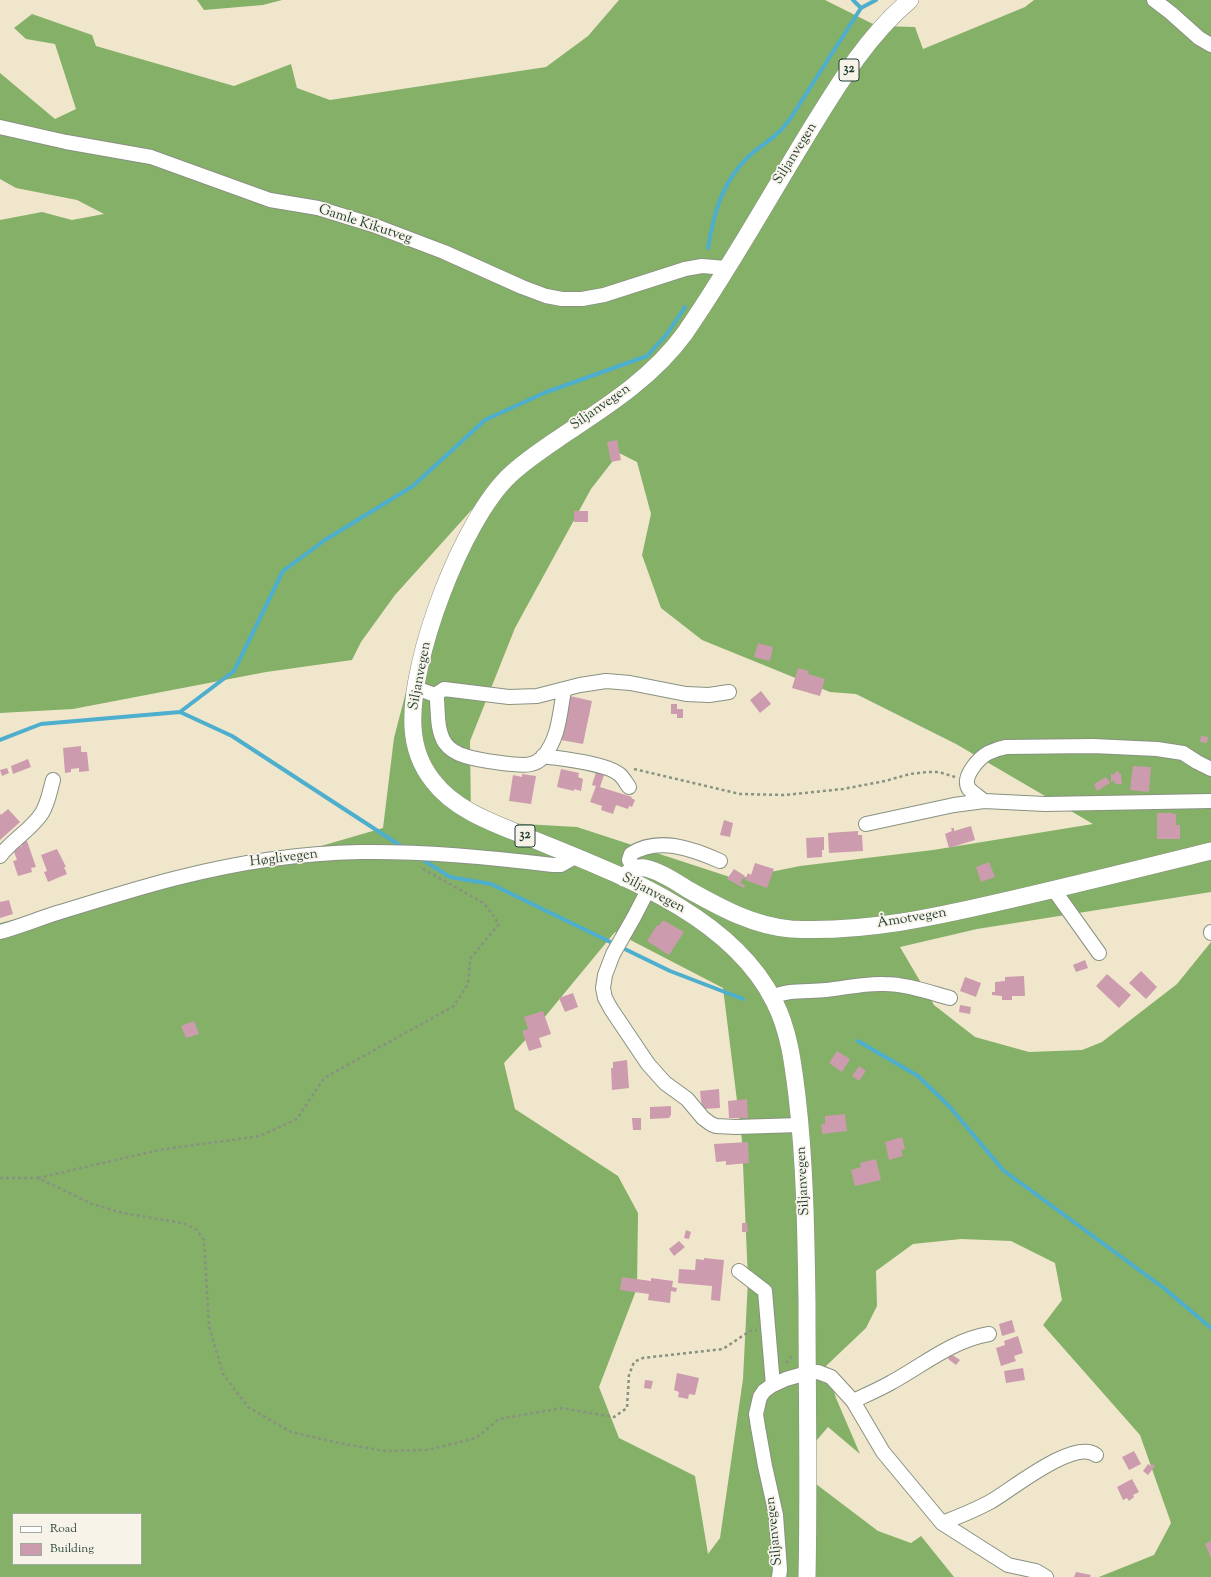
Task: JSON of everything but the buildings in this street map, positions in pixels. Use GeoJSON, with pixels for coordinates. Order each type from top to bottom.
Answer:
{"type":"FeatureCollection","features":[{"type":"Feature","properties":{"kind":"main road","name":"Siljanvegen"},"geometry":{"type":"LineString","coordinates":[[807,1577],[808,1501],[806,1232],[800,1125],[794,1068],[789,1045],[772,997],[752,966],[725,939],[692,915],[648,890],[630,874],[575,857],[488,821],[459,804],[439,788],[425,769],[415,743],[413,715],[416,688],[427,642],[450,573],[469,532],[492,494],[508,476],[526,462],[622,396],[658,364],[683,335],[848,71],[885,22],[907,1]]}},
{"type":"Feature","properties":{"kind":"main road","name":"Åmotvegen"},"geometry":{"type":"LineString","coordinates":[[630,874],[644,868],[650,870],[672,880],[719,907],[749,920],[785,928],[833,930],[913,920],[958,912],[1211,851]]}},
{"type":"Feature","properties":{"kind":"street"},"geometry":{"type":"LineString","coordinates":[[1154,0],[1199,38],[1211,45]]}},
{"type":"Feature","properties":{"kind":"street","name":"Gamle Kikutveg"},"geometry":{"type":"LineString","coordinates":[[0,127],[66,142],[151,157],[270,200],[318,208],[373,225],[444,252],[522,287],[546,296],[562,299],[582,299],[604,295],[685,269],[702,266],[726,268]]}},
{"type":"Feature","properties":{"kind":"street"},"geometry":{"type":"LineString","coordinates":[[435,695],[444,689],[523,697],[548,694],[580,685],[606,681],[630,683],[686,694],[709,695],[728,692]]}},
{"type":"Feature","properties":{"kind":"street"},"geometry":{"type":"LineString","coordinates":[[416,688],[435,695],[437,699],[440,732],[445,743],[454,752],[466,756],[523,766],[532,764],[543,756],[551,745],[557,728],[564,690]]}},
{"type":"Feature","properties":{"kind":"street"},"geometry":{"type":"LineString","coordinates":[[984,800],[970,789],[967,784],[967,779],[974,767],[990,752],[1018,745],[1157,749],[1183,753],[1211,769]]}},
{"type":"Feature","properties":{"kind":"street"},"geometry":{"type":"LineString","coordinates":[[543,756],[586,763],[612,770],[620,775],[629,787]]}},
{"type":"Feature","properties":{"kind":"street"},"geometry":{"type":"LineString","coordinates":[[0,856],[9,845],[30,828],[42,813],[46,806],[53,780]]}},
{"type":"Feature","properties":{"kind":"street"},"geometry":{"type":"LineString","coordinates":[[866,824],[984,800],[1045,804],[1211,801]]}},
{"type":"Feature","properties":{"kind":"street"},"geometry":{"type":"LineString","coordinates":[[630,874],[628,860],[631,854],[643,848],[655,846],[668,845],[690,849],[720,861]]}},
{"type":"Feature","properties":{"kind":"street","name":"Høglivegen"},"geometry":{"type":"LineString","coordinates":[[0,932],[126,892],[176,878],[228,867],[283,858],[359,852],[447,854],[502,859],[553,866],[561,865],[575,857]]}},
{"type":"Feature","properties":{"kind":"street"},"geometry":{"type":"LineString","coordinates":[[648,890],[613,954],[605,975],[605,998],[611,1009],[648,1064],[665,1082],[687,1099],[703,1118],[711,1124],[716,1126],[736,1127],[800,1125]]}},
{"type":"Feature","properties":{"kind":"street"},"geometry":{"type":"LineString","coordinates":[[1054,890],[1099,953]]}},
{"type":"Feature","properties":{"kind":"street"},"geometry":{"type":"LineString","coordinates":[[772,997],[792,991],[826,990],[884,984],[905,986],[950,998]]}},
{"type":"Feature","properties":{"kind":"street"},"geometry":{"type":"LineString","coordinates":[[739,1271],[765,1291],[767,1328],[771,1353],[772,1385]]}},
{"type":"Feature","properties":{"kind":"street"},"geometry":{"type":"LineString","coordinates":[[853,1401],[892,1382],[934,1356],[978,1336],[989,1334]]}},
{"type":"Feature","properties":{"kind":"street"},"geometry":{"type":"LineString","coordinates":[[807,1373],[818,1372],[831,1378],[853,1401],[883,1452],[942,1523],[1008,1565],[1036,1571],[1046,1577]]}},
{"type":"Feature","properties":{"kind":"street","name":"Siljanvegen"},"geometry":{"type":"LineString","coordinates":[[779,1577],[776,1515],[765,1466],[756,1414],[760,1397],[764,1391],[772,1385],[786,1379],[807,1373]]}},
{"type":"Feature","properties":{"kind":"street"},"geometry":{"type":"LineString","coordinates":[[942,1523],[990,1502],[1024,1478],[1052,1463],[1084,1451],[1092,1452],[1096,1455]]}},
{"type":"Feature","properties":{"kind":"path"},"geometry":{"type":"LineString","coordinates":[[612,770],[626,767],[740,794],[785,795],[843,789],[885,781],[910,774],[927,772],[940,772],[967,779]]}},
{"type":"Feature","properties":{"kind":"path"},"geometry":{"type":"LineString","coordinates":[[0,1178],[38,1178],[159,1150],[260,1136],[297,1119],[324,1078],[454,1006],[468,984],[470,959],[499,924],[485,904],[446,883],[398,853]]}},
{"type":"Feature","properties":{"kind":"path"},"geometry":{"type":"LineString","coordinates":[[38,1178],[92,1204],[123,1213],[183,1223],[197,1230],[204,1240],[209,1326],[223,1374],[248,1407],[291,1432],[339,1443],[385,1451],[426,1450],[476,1438],[499,1419],[562,1408],[614,1417],[627,1408],[629,1375],[634,1362],[643,1358],[724,1349],[750,1331],[767,1328]]}},
{"type":"Feature","properties":{"kind":"green space"},"geometry":{"type":"Polygon","coordinates":[[[197,0],[282,0],[263,5],[204,10],[197,0]]]}},
{"type":"Feature","properties":{"kind":"green space"},"geometry":{"type":"Polygon","coordinates":[[[619,0],[825,0],[877,26],[915,27],[923,49],[1025,7],[1034,0],[1211,0],[1211,892],[977,929],[900,947],[934,1005],[975,1037],[1029,1052],[1082,1050],[1102,1042],[1177,984],[1211,942],[1211,1577],[1099,1577],[1154,1555],[1171,1523],[1140,1435],[1043,1325],[1062,1300],[1055,1263],[1011,1241],[961,1239],[913,1244],[876,1271],[877,1306],[866,1328],[826,1366],[836,1398],[860,1454],[828,1427],[811,1447],[816,1484],[878,1531],[911,1543],[921,1536],[954,1577],[0,1577],[0,923],[188,878],[211,878],[383,828],[394,738],[414,661],[485,495],[395,595],[361,642],[352,660],[266,672],[73,709],[0,713],[0,220],[42,212],[72,220],[104,214],[77,200],[16,188],[0,179],[0,73],[55,119],[76,109],[55,44],[26,39],[14,28],[32,14],[92,35],[96,46],[234,86],[291,64],[297,88],[330,100],[546,67],[588,36],[619,0]],[[619,453],[591,489],[515,628],[470,741],[471,821],[577,827],[736,879],[800,866],[933,850],[1093,824],[956,744],[856,694],[830,692],[702,640],[661,608],[642,555],[651,514],[637,462],[619,453]],[[615,932],[529,1036],[504,1063],[515,1109],[618,1176],[638,1213],[637,1288],[599,1387],[619,1438],[695,1476],[708,1554],[720,1538],[743,1379],[748,1280],[742,1141],[723,988],[615,932]]]}},
{"type":"Feature","properties":{"kind":"waterway"},"geometry":{"type":"LineString","coordinates":[[853,0],[861,8]]}},
{"type":"Feature","properties":{"kind":"waterway"},"geometry":{"type":"LineString","coordinates":[[708,248],[716,210],[732,176],[749,156],[785,126],[861,8],[876,0]]}},
{"type":"Feature","properties":{"kind":"waterway"},"geometry":{"type":"LineString","coordinates":[[404,848],[232,736],[180,712],[234,671],[283,571],[325,540],[413,486],[485,420],[544,393],[647,356],[667,334],[685,307]]}},
{"type":"Feature","properties":{"kind":"waterway"},"geometry":{"type":"LineString","coordinates":[[0,740],[41,724],[180,712]]}},
{"type":"Feature","properties":{"kind":"waterway"},"geometry":{"type":"LineString","coordinates":[[420,858],[450,877],[491,884],[670,971],[743,999]]}},
{"type":"Feature","properties":{"kind":"waterway"},"geometry":{"type":"LineString","coordinates":[[858,1041],[918,1076],[949,1106],[1003,1170],[1165,1289],[1211,1328]]}}]}
